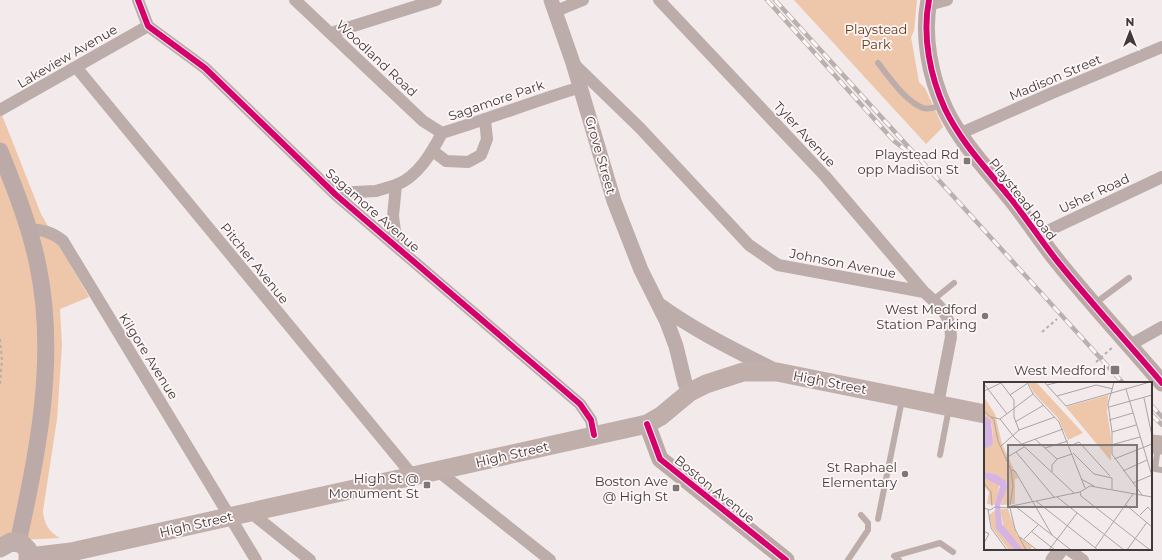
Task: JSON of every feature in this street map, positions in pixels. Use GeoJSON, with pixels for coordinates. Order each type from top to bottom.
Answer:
{"type":"FeatureCollection","features":[{"type":"Feature","properties":{"kind":"main road","name":"Playstead Road"},"geometry":{"type":"LineString","coordinates":[[928,3],[926,24],[928,49],[935,81],[943,105],[959,134],[968,148],[993,176],[1039,235],[1057,261],[1162,383]]}},
{"type":"Feature","properties":{"kind":"main road"},"geometry":{"type":"LineString","coordinates":[[0,151],[29,229],[42,290],[45,372],[25,553]]}},
{"type":"Feature","properties":{"kind":"main road","name":"High Street"},"geometry":{"type":"LineString","coordinates":[[0,548],[11,542],[25,553],[64,557],[250,512],[647,424],[661,416],[690,392],[706,384],[743,372],[777,372],[984,414]]}},
{"type":"Feature","properties":{"kind":"main road","name":"Boston Avenue"},"geometry":{"type":"LineString","coordinates":[[647,424],[660,459],[786,560]]}},
{"type":"Feature","properties":{"kind":"street"},"geometry":{"type":"LineString","coordinates":[[138,0],[148,26]]}},
{"type":"Feature","properties":{"kind":"street","name":"Woodland Road"},"geometry":{"type":"LineString","coordinates":[[295,0],[423,121],[442,133]]}},
{"type":"Feature","properties":{"kind":"street"},"geometry":{"type":"LineString","coordinates":[[331,33],[436,0]]}},
{"type":"Feature","properties":{"kind":"street"},"geometry":{"type":"LineString","coordinates":[[553,6],[583,0]]}},
{"type":"Feature","properties":{"kind":"street","name":"Tyler Avenue"},"geometry":{"type":"LineString","coordinates":[[659,0],[825,176],[924,292]]}},
{"type":"Feature","properties":{"kind":"street"},"geometry":{"type":"LineString","coordinates":[[928,3],[947,0]]}},
{"type":"Feature","properties":{"kind":"street","name":"Grove Street"},"geometry":{"type":"LineString","coordinates":[[553,6],[581,87],[614,201],[629,243],[641,270],[661,306],[676,346],[685,383],[690,392]]}},
{"type":"Feature","properties":{"kind":"street","name":"Lakeview Avenue"},"geometry":{"type":"LineString","coordinates":[[0,110],[148,26]]}},
{"type":"Feature","properties":{"kind":"street","name":"Sagamore Avenue"},"geometry":{"type":"LineString","coordinates":[[148,26],[205,68],[334,193],[580,404],[591,420],[594,435]]}},
{"type":"Feature","properties":{"kind":"street","name":"Madison Street"},"geometry":{"type":"LineString","coordinates":[[959,134],[1162,47]]}},
{"type":"Feature","properties":{"kind":"street","name":"Johnson Avenue"},"geometry":{"type":"LineString","coordinates":[[573,63],[640,128],[749,245],[778,265],[924,292]]}},
{"type":"Feature","properties":{"kind":"street","name":"Pitcher Avenue"},"geometry":{"type":"LineString","coordinates":[[76,67],[414,476]]}},
{"type":"Feature","properties":{"kind":"street","name":"Sagamore Park"},"geometry":{"type":"LineString","coordinates":[[334,193],[376,191],[408,181],[433,151],[442,133],[485,120],[534,101],[581,87]]}},
{"type":"Feature","properties":{"kind":"street"},"geometry":{"type":"LineString","coordinates":[[433,151],[446,161],[468,162],[480,155],[486,139],[485,120]]}},
{"type":"Feature","properties":{"kind":"street","name":"Usher Road"},"geometry":{"type":"LineString","coordinates":[[1039,235],[1162,177]]}},
{"type":"Feature","properties":{"kind":"street"},"geometry":{"type":"LineString","coordinates":[[396,185],[394,216],[397,247]]}},
{"type":"Feature","properties":{"kind":"street","name":"Kilgore Avenue"},"geometry":{"type":"LineString","coordinates":[[29,229],[45,230],[55,234],[63,241],[256,560]]}},
{"type":"Feature","properties":{"kind":"street"},"geometry":{"type":"LineString","coordinates":[[924,292],[946,314],[951,329],[944,406]]}},
{"type":"Feature","properties":{"kind":"street","name":"Grove Street"},"geometry":{"type":"LineString","coordinates":[[661,306],[683,322],[777,372]]}},
{"type":"Feature","properties":{"kind":"street"},"geometry":{"type":"LineString","coordinates":[[1130,346],[1162,327]]}},
{"type":"Feature","properties":{"kind":"street"},"geometry":{"type":"LineString","coordinates":[[438,471],[550,560]]}},
{"type":"Feature","properties":{"kind":"street"},"geometry":{"type":"LineString","coordinates":[[250,512],[310,560]]}},
{"type":"Feature","properties":{"kind":"street"},"geometry":{"type":"LineString","coordinates":[[1053,560],[1060,550]]}},
{"type":"Feature","properties":{"kind":"street"},"geometry":{"type":"LineString","coordinates":[[1069,550],[1083,560]]}},
{"type":"Feature","properties":{"kind":"lane"},"geometry":{"type":"LineString","coordinates":[[878,63],[906,95],[917,105],[929,109],[943,105]]}},
{"type":"Feature","properties":{"kind":"lane"},"geometry":{"type":"LineString","coordinates":[[1094,304],[1129,278]]}},
{"type":"Feature","properties":{"kind":"lane"},"geometry":{"type":"LineString","coordinates":[[933,300],[954,282]]}},
{"type":"Feature","properties":{"kind":"lane"},"geometry":{"type":"LineString","coordinates":[[878,519],[903,397]]}},
{"type":"Feature","properties":{"kind":"lane"},"geometry":{"type":"LineString","coordinates":[[940,455],[944,406]]}},
{"type":"Feature","properties":{"kind":"lane"},"geometry":{"type":"LineString","coordinates":[[1156,469],[1157,445]]}},
{"type":"Feature","properties":{"kind":"lane"},"geometry":{"type":"LineString","coordinates":[[848,560],[868,530],[866,520],[861,515]]}},
{"type":"Feature","properties":{"kind":"lane"},"geometry":{"type":"LineString","coordinates":[[899,560],[894,556],[940,543],[952,552]]}},
{"type":"Feature","properties":{"kind":"path"},"geometry":{"type":"LineString","coordinates":[[1042,332],[1057,319]]}},
{"type":"Feature","properties":{"kind":"path"},"geometry":{"type":"LineString","coordinates":[[0,339],[2,360],[0,384]]}},
{"type":"Feature","properties":{"kind":"path"},"geometry":{"type":"LineString","coordinates":[[1096,362],[1111,350]]}},
{"type":"Feature","properties":{"kind":"green space","name":"Playstead Park"},"geometry":{"type":"Polygon","coordinates":[[[794,0],[917,0],[914,31],[911,37],[919,82],[925,88],[943,127],[926,144],[794,0]]]}},
{"type":"Feature","properties":{"kind":"green space"},"geometry":{"type":"Polygon","coordinates":[[[0,110],[41,214],[89,297],[60,309],[62,345],[57,419],[43,511],[48,527],[60,538],[0,541],[0,110]]]}},
{"type":"Feature","properties":{"kind":"railway"},"geometry":{"type":"LineString","coordinates":[[767,0],[894,141],[907,151]]}},
{"type":"Feature","properties":{"kind":"railway"},"geometry":{"type":"LineString","coordinates":[[775,0],[1122,382]]}},
{"type":"Feature","properties":{"kind":"railway"},"geometry":{"type":"LineString","coordinates":[[1152,406],[1162,417]]}},
{"type":"Feature","properties":{"kind":"railway"},"geometry":{"type":"LineString","coordinates":[[1152,415],[1162,425]]}},
{"type":"Feature","properties":{"kind":"cycle path"},"geometry":{"type":"LineString","coordinates":[[138,0],[148,26],[205,68],[336,195],[580,404],[591,420],[594,435]]}},
{"type":"Feature","properties":{"kind":"cycle path"},"geometry":{"type":"LineString","coordinates":[[929,0],[926,28],[932,70],[935,83],[945,109],[959,134],[1083,293],[1162,383]]}},
{"type":"Feature","properties":{"kind":"cycle path"},"geometry":{"type":"LineString","coordinates":[[647,424],[660,459],[786,560]]}},
{"type":"Feature","properties":{"kind":"place","name":"Playstead Rd opp Madison St"},"geometry":{"type":"Point","coordinates":[967,161]}},
{"type":"Feature","properties":{"kind":"place","name":"West Medford Station Parking"},"geometry":{"type":"Point","coordinates":[985,316]}},
{"type":"Feature","properties":{"kind":"place","name":"West Medford"},"geometry":{"type":"Point","coordinates":[1115,370]}},
{"type":"Feature","properties":{"kind":"place","name":"St Raphael Elementary"},"geometry":{"type":"Point","coordinates":[905,474]}},
{"type":"Feature","properties":{"kind":"place","name":"High St @ Monument St"},"geometry":{"type":"Point","coordinates":[427,485]}},
{"type":"Feature","properties":{"kind":"place","name":"Boston Ave @ High St"},"geometry":{"type":"Point","coordinates":[676,488]}}]}
